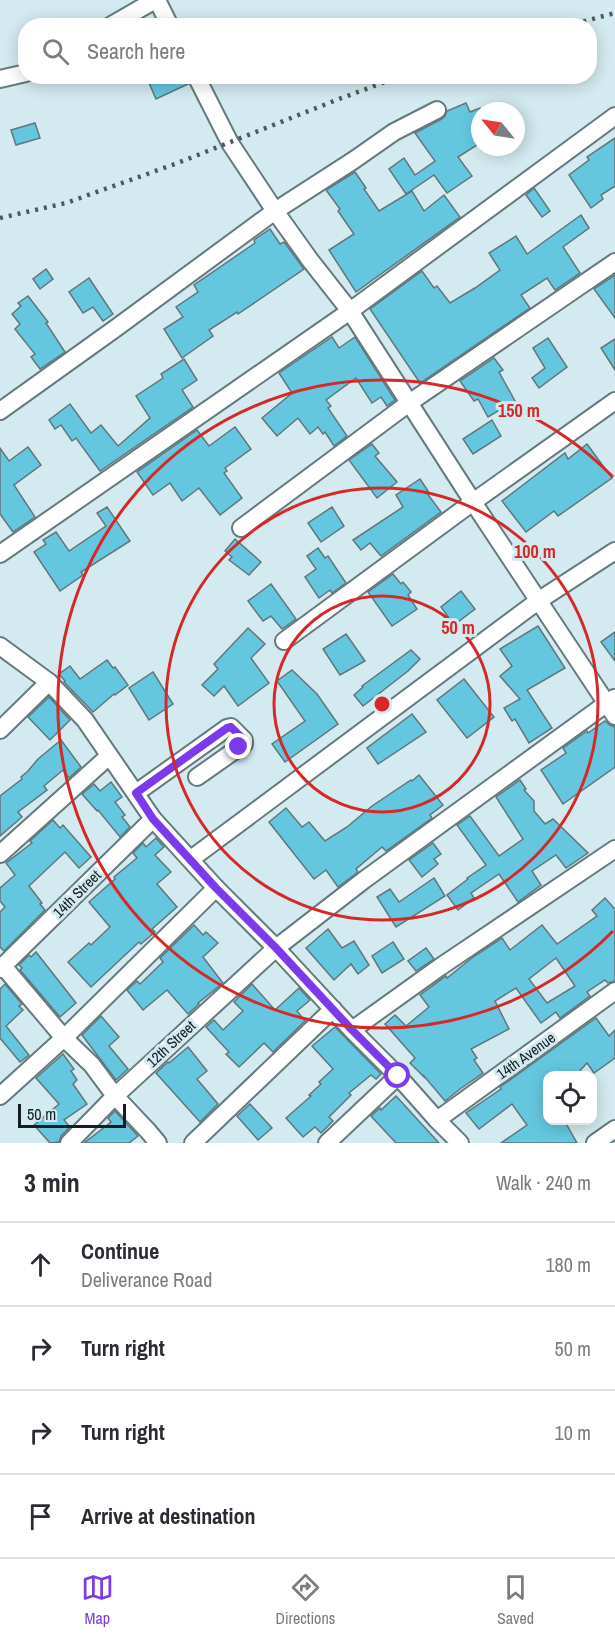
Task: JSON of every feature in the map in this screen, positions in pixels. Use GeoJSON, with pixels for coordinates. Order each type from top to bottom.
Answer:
{"type":"FeatureCollection","features":[{"type":"Feature","properties":{"kind":"street"},"geometry":{"type":"LineString","coordinates":[[124,18],[156,0],[166,18]]}},
{"type":"Feature","properties":{"kind":"street"},"geometry":{"type":"LineString","coordinates":[[0,79],[18,76]]}},
{"type":"Feature","properties":{"kind":"street"},"geometry":{"type":"LineString","coordinates":[[200,84],[230,143],[275,211],[350,311],[538,601],[612,706]]}},
{"type":"Feature","properties":{"kind":"street"},"geometry":{"type":"LineString","coordinates":[[0,411],[275,211],[394,132],[437,110]]}},
{"type":"Feature","properties":{"kind":"street"},"geometry":{"type":"LineString","coordinates":[[0,554],[350,311],[615,116]]}},
{"type":"Feature","properties":{"kind":"street"},"geometry":{"type":"LineString","coordinates":[[241,528],[408,403],[615,262]]}},
{"type":"Feature","properties":{"kind":"street"},"geometry":{"type":"LineString","coordinates":[[284,641],[615,401]]}},
{"type":"Feature","properties":{"kind":"street"},"geometry":{"type":"LineString","coordinates":[[191,859],[538,601],[615,550]]}},
{"type":"Feature","properties":{"kind":"street"},"geometry":{"type":"LineString","coordinates":[[0,646],[49,682],[85,720],[153,819],[216,888],[398,1076],[457,1142]]}},
{"type":"Feature","properties":{"kind":"street"},"geometry":{"type":"LineString","coordinates":[[0,730],[49,682]]}},
{"type":"Feature","properties":{"kind":"street","name":"12th Street"},"geometry":{"type":"LineString","coordinates":[[69,1143],[116,1096],[276,948],[364,880],[612,706]]}},
{"type":"Feature","properties":{"kind":"street"},"geometry":{"type":"LineString","coordinates":[[136,793],[231,727],[244,740],[244,744],[198,777]]}},
{"type":"Feature","properties":{"kind":"street"},"geometry":{"type":"LineString","coordinates":[[0,854],[109,756]]}},
{"type":"Feature","properties":{"kind":"street","name":"14th Street"},"geometry":{"type":"LineString","coordinates":[[2,968],[153,819]]}},
{"type":"Feature","properties":{"kind":"street"},"geometry":{"type":"LineString","coordinates":[[352,1030],[615,849]]}},
{"type":"Feature","properties":{"kind":"street"},"geometry":{"type":"LineString","coordinates":[[0,1096],[64,1038],[216,888]]}},
{"type":"Feature","properties":{"kind":"street"},"geometry":{"type":"LineString","coordinates":[[2,968],[64,1038],[92,1065],[158,1143]]}},
{"type":"Feature","properties":{"kind":"street","name":"14th Avenue"},"geometry":{"type":"LineString","coordinates":[[436,1120],[615,991]]}},
{"type":"Feature","properties":{"kind":"street"},"geometry":{"type":"LineString","coordinates":[[193,1143],[333,1009]]}},
{"type":"Feature","properties":{"kind":"street"},"geometry":{"type":"LineString","coordinates":[[327,1143],[398,1076]]}},
{"type":"Feature","properties":{"kind":"street"},"geometry":{"type":"LineString","coordinates":[[595,1143],[615,1129]]}},
{"type":"Feature","properties":{"kind":"building"},"geometry":{"type":"Polygon","coordinates":[[[149,84],[188,84],[156,99],[149,84]]]}},
{"type":"Feature","properties":{"kind":"building"},"geometry":{"type":"Polygon","coordinates":[[[466,103],[471,112],[471,149],[458,157],[472,176],[447,193],[434,175],[406,194],[389,169],[404,158],[415,175],[435,161],[415,133],[442,119],[447,111],[466,103]]]}},
{"type":"Feature","properties":{"kind":"building"},"geometry":{"type":"Polygon","coordinates":[[[35,123],[40,138],[16,145],[11,130],[35,123]]]}},
{"type":"Feature","properties":{"kind":"building"},"geometry":{"type":"Polygon","coordinates":[[[615,138],[615,186],[601,195],[603,199],[591,208],[569,175],[589,160],[587,157],[615,138]]]}},
{"type":"Feature","properties":{"kind":"building"},"geometry":{"type":"Polygon","coordinates":[[[355,172],[379,211],[412,191],[424,211],[444,195],[460,217],[356,292],[329,250],[354,234],[326,190],[355,172]]]}},
{"type":"Feature","properties":{"kind":"building"},"geometry":{"type":"Polygon","coordinates":[[[534,188],[550,211],[542,217],[526,195],[534,188]]]}},
{"type":"Feature","properties":{"kind":"building"},"geometry":{"type":"Polygon","coordinates":[[[581,215],[589,228],[563,247],[580,273],[555,290],[547,278],[521,295],[530,308],[420,383],[370,309],[422,271],[434,288],[437,286],[450,303],[500,270],[489,253],[516,236],[527,254],[581,215]]]}},
{"type":"Feature","properties":{"kind":"building"},"geometry":{"type":"Polygon","coordinates":[[[270,229],[280,244],[284,242],[304,269],[238,314],[237,312],[209,330],[213,336],[182,358],[164,329],[183,317],[176,307],[198,292],[194,285],[255,243],[254,240],[270,229]]]}},
{"type":"Feature","properties":{"kind":"building"},"geometry":{"type":"Polygon","coordinates":[[[46,269],[53,279],[40,289],[33,279],[46,269]]]}},
{"type":"Feature","properties":{"kind":"building"},"geometry":{"type":"Polygon","coordinates":[[[615,275],[615,318],[594,289],[615,275]]]}},
{"type":"Feature","properties":{"kind":"building"},"geometry":{"type":"Polygon","coordinates":[[[89,278],[113,314],[103,321],[93,307],[83,313],[69,292],[89,278]]]}},
{"type":"Feature","properties":{"kind":"building"},"geometry":{"type":"Polygon","coordinates":[[[28,296],[48,322],[46,323],[65,352],[40,369],[31,357],[35,354],[15,329],[20,324],[12,314],[21,306],[18,303],[28,296]]]}},
{"type":"Feature","properties":{"kind":"building"},"geometry":{"type":"Polygon","coordinates":[[[332,337],[339,348],[355,337],[395,400],[387,406],[381,397],[372,403],[356,378],[326,400],[331,406],[328,408],[347,436],[334,446],[325,432],[323,434],[318,427],[310,434],[298,418],[277,436],[262,418],[292,393],[279,373],[332,337]]]}},
{"type":"Feature","properties":{"kind":"building"},"geometry":{"type":"Polygon","coordinates":[[[548,338],[567,367],[539,388],[532,378],[545,368],[533,348],[548,338]]]}},
{"type":"Feature","properties":{"kind":"building"},"geometry":{"type":"Polygon","coordinates":[[[615,339],[615,370],[601,348],[615,339]]]}},
{"type":"Feature","properties":{"kind":"building"},"geometry":{"type":"Polygon","coordinates":[[[494,358],[503,370],[499,372],[515,401],[488,417],[478,399],[474,401],[460,381],[494,358]]]}},
{"type":"Feature","properties":{"kind":"building"},"geometry":{"type":"Polygon","coordinates":[[[184,359],[197,380],[182,390],[193,407],[100,471],[76,438],[72,441],[61,425],[55,429],[49,420],[70,404],[91,433],[101,425],[118,446],[150,418],[136,396],[163,378],[161,374],[184,359]]]}},
{"type":"Feature","properties":{"kind":"building"},"geometry":{"type":"Polygon","coordinates":[[[492,420],[501,436],[473,454],[463,439],[492,420]]]}},
{"type":"Feature","properties":{"kind":"building"},"geometry":{"type":"Polygon","coordinates":[[[235,427],[251,449],[225,468],[227,471],[224,473],[242,498],[220,515],[199,488],[182,501],[170,483],[153,495],[137,472],[197,430],[209,446],[235,427]]]}},
{"type":"Feature","properties":{"kind":"building"},"geometry":{"type":"Polygon","coordinates":[[[372,444],[379,453],[375,456],[397,482],[377,498],[349,460],[372,444]]]}},
{"type":"Feature","properties":{"kind":"building"},"geometry":{"type":"Polygon","coordinates":[[[587,444],[612,478],[558,516],[554,511],[526,532],[502,501],[565,453],[568,459],[587,444]]]}},
{"type":"Feature","properties":{"kind":"building"},"geometry":{"type":"Polygon","coordinates":[[[28,447],[41,465],[14,485],[35,517],[13,532],[0,514],[0,448],[9,461],[28,447]]]}},
{"type":"Feature","properties":{"kind":"building"},"geometry":{"type":"Polygon","coordinates":[[[420,479],[428,491],[426,492],[441,512],[381,556],[370,543],[361,550],[353,540],[403,507],[396,495],[420,479]]]}},
{"type":"Feature","properties":{"kind":"building"},"geometry":{"type":"Polygon","coordinates":[[[107,507],[130,541],[81,572],[83,575],[60,591],[34,552],[46,544],[43,540],[56,532],[69,551],[106,526],[97,513],[107,507]]]}},
{"type":"Feature","properties":{"kind":"building"},"geometry":{"type":"Polygon","coordinates":[[[332,507],[344,526],[321,542],[308,523],[332,507]]]}},
{"type":"Feature","properties":{"kind":"building"},"geometry":{"type":"Polygon","coordinates":[[[235,539],[261,562],[249,575],[229,560],[232,557],[225,551],[235,539]]]}},
{"type":"Feature","properties":{"kind":"building"},"geometry":{"type":"Polygon","coordinates":[[[318,548],[325,558],[328,556],[346,583],[332,593],[330,590],[319,598],[305,577],[316,569],[307,556],[318,548]]]}},
{"type":"Feature","properties":{"kind":"building"},"geometry":{"type":"Polygon","coordinates":[[[393,574],[411,592],[408,595],[417,609],[392,626],[368,592],[393,574]]]}},
{"type":"Feature","properties":{"kind":"building"},"geometry":{"type":"Polygon","coordinates":[[[271,584],[296,619],[282,629],[271,616],[263,621],[248,601],[271,584]]]}},
{"type":"Feature","properties":{"kind":"building"},"geometry":{"type":"Polygon","coordinates":[[[461,591],[475,609],[454,625],[441,607],[461,591]]]}},
{"type":"Feature","properties":{"kind":"building"},"geometry":{"type":"Polygon","coordinates":[[[538,626],[565,668],[527,690],[552,728],[529,743],[515,719],[512,721],[504,708],[520,699],[500,676],[512,666],[500,649],[538,626]]]}},
{"type":"Feature","properties":{"kind":"building"},"geometry":{"type":"Polygon","coordinates":[[[248,628],[265,644],[251,658],[269,683],[238,706],[224,686],[214,696],[202,685],[218,669],[214,664],[248,628]]]}},
{"type":"Feature","properties":{"kind":"building"},"geometry":{"type":"Polygon","coordinates":[[[615,632],[615,661],[601,642],[615,632]]]}},
{"type":"Feature","properties":{"kind":"building"},"geometry":{"type":"Polygon","coordinates":[[[346,634],[365,661],[340,675],[323,649],[346,634]]]}},
{"type":"Feature","properties":{"kind":"building"},"geometry":{"type":"Polygon","coordinates":[[[411,650],[420,659],[363,706],[354,695],[362,686],[411,650]]]}},
{"type":"Feature","properties":{"kind":"building"},"geometry":{"type":"Polygon","coordinates":[[[107,660],[128,685],[93,712],[59,674],[70,666],[80,679],[107,660]]]}},
{"type":"Feature","properties":{"kind":"building"},"geometry":{"type":"Polygon","coordinates":[[[292,670],[317,694],[338,724],[285,762],[272,744],[305,721],[277,681],[292,670]]]}},
{"type":"Feature","properties":{"kind":"building"},"geometry":{"type":"Polygon","coordinates":[[[153,672],[173,704],[149,720],[129,688],[153,672]]]}},
{"type":"Feature","properties":{"kind":"building"},"geometry":{"type":"Polygon","coordinates":[[[464,679],[494,717],[467,738],[437,700],[464,679]]]}},
{"type":"Feature","properties":{"kind":"building"},"geometry":{"type":"Polygon","coordinates":[[[49,697],[70,720],[50,740],[28,717],[49,697]]]}},
{"type":"Feature","properties":{"kind":"building"},"geometry":{"type":"Polygon","coordinates":[[[412,714],[426,732],[378,764],[367,748],[412,714]]]}},
{"type":"Feature","properties":{"kind":"building"},"geometry":{"type":"Polygon","coordinates":[[[605,721],[615,727],[615,767],[563,804],[541,770],[566,753],[563,748],[605,721]]]}},
{"type":"Feature","properties":{"kind":"building"},"geometry":{"type":"Polygon","coordinates":[[[61,740],[81,767],[69,778],[63,770],[44,786],[47,790],[18,812],[22,817],[0,836],[0,796],[22,779],[21,777],[38,759],[61,740]]]}},
{"type":"Feature","properties":{"kind":"building"},"geometry":{"type":"Polygon","coordinates":[[[419,775],[443,805],[430,815],[432,818],[386,851],[382,847],[356,869],[358,872],[338,887],[326,870],[314,879],[269,822],[286,808],[302,827],[309,822],[325,841],[419,775]]]}},
{"type":"Feature","properties":{"kind":"building"},"geometry":{"type":"Polygon","coordinates":[[[520,780],[526,789],[524,790],[534,801],[534,811],[545,824],[553,819],[588,853],[566,868],[556,855],[532,871],[541,885],[518,902],[499,874],[471,893],[474,898],[458,910],[447,895],[486,865],[457,825],[470,816],[499,856],[523,839],[496,797],[520,780]]]}},
{"type":"Feature","properties":{"kind":"building"},"geometry":{"type":"Polygon","coordinates":[[[111,782],[122,797],[115,802],[125,815],[122,817],[130,827],[120,837],[82,794],[94,784],[100,791],[111,782]]]}},
{"type":"Feature","properties":{"kind":"building"},"geometry":{"type":"Polygon","coordinates":[[[53,820],[60,828],[63,825],[91,857],[79,868],[65,852],[29,886],[45,910],[4,951],[0,947],[0,912],[5,907],[0,901],[0,888],[15,875],[6,863],[32,843],[30,841],[53,820]]]}},
{"type":"Feature","properties":{"kind":"building"},"geometry":{"type":"Polygon","coordinates":[[[156,838],[164,847],[155,855],[171,872],[157,884],[177,907],[152,929],[155,932],[141,944],[139,942],[91,987],[68,962],[110,927],[89,902],[137,858],[133,853],[143,843],[146,847],[156,838]]]}},
{"type":"Feature","properties":{"kind":"building"},"geometry":{"type":"Polygon","coordinates":[[[433,843],[441,854],[434,859],[438,864],[422,877],[409,860],[433,843]]]}},
{"type":"Feature","properties":{"kind":"building"},"geometry":{"type":"Polygon","coordinates":[[[434,878],[445,896],[396,927],[377,897],[390,889],[399,902],[434,878]]]}},
{"type":"Feature","properties":{"kind":"building"},"geometry":{"type":"Polygon","coordinates":[[[605,898],[615,909],[615,981],[608,983],[605,980],[587,992],[590,996],[560,1018],[556,1012],[541,1023],[516,988],[495,1001],[509,1029],[471,1049],[477,1058],[474,1060],[483,1073],[445,1101],[410,1063],[415,1058],[385,1024],[395,1015],[406,1026],[429,1007],[420,995],[502,938],[510,950],[542,925],[557,944],[597,916],[592,910],[605,898]],[[556,958],[529,979],[547,1003],[575,986],[556,958]]]}},
{"type":"Feature","properties":{"kind":"building"},"geometry":{"type":"Polygon","coordinates":[[[194,925],[203,935],[206,932],[218,943],[203,957],[223,983],[188,1014],[167,990],[143,1010],[127,990],[137,981],[140,984],[163,962],[160,958],[194,925]]]}},
{"type":"Feature","properties":{"kind":"building"},"geometry":{"type":"Polygon","coordinates":[[[328,929],[342,948],[354,941],[369,965],[358,974],[351,964],[334,980],[306,948],[328,929]]]}},
{"type":"Feature","properties":{"kind":"building"},"geometry":{"type":"Polygon","coordinates":[[[393,942],[404,959],[382,973],[372,956],[393,942]]]}},
{"type":"Feature","properties":{"kind":"building"},"geometry":{"type":"Polygon","coordinates":[[[426,948],[434,959],[416,971],[408,961],[426,948]]]}},
{"type":"Feature","properties":{"kind":"building"},"geometry":{"type":"Polygon","coordinates":[[[36,952],[76,1003],[60,1017],[20,970],[22,968],[19,965],[29,955],[31,957],[36,952]]]}},
{"type":"Feature","properties":{"kind":"building"},"geometry":{"type":"Polygon","coordinates":[[[5,984],[22,1004],[19,1006],[23,1010],[6,1026],[29,1055],[20,1062],[0,1038],[0,989],[5,984]]]}},
{"type":"Feature","properties":{"kind":"building"},"geometry":{"type":"Polygon","coordinates":[[[252,984],[275,1010],[299,988],[310,1000],[297,1011],[305,1021],[273,1052],[264,1043],[239,1067],[226,1054],[229,1052],[206,1027],[214,1020],[223,1030],[243,1011],[234,1002],[252,984]]]}},
{"type":"Feature","properties":{"kind":"building"},"geometry":{"type":"Polygon","coordinates":[[[101,1016],[119,1037],[109,1046],[128,1069],[116,1080],[82,1035],[101,1016]]]}},
{"type":"Feature","properties":{"kind":"building"},"geometry":{"type":"Polygon","coordinates":[[[596,1018],[609,1036],[615,1030],[615,1058],[597,1071],[593,1071],[587,1063],[580,1071],[543,1071],[543,1125],[567,1125],[577,1143],[501,1143],[527,1125],[512,1104],[479,1129],[466,1113],[501,1089],[500,1087],[596,1018]]]}},
{"type":"Feature","properties":{"kind":"building"},"geometry":{"type":"Polygon","coordinates":[[[335,1027],[381,1074],[376,1079],[371,1075],[349,1093],[351,1095],[329,1117],[333,1121],[321,1133],[315,1127],[303,1137],[286,1118],[311,1096],[309,1095],[321,1084],[319,1082],[333,1069],[312,1046],[335,1027]]]}},
{"type":"Feature","properties":{"kind":"building"},"geometry":{"type":"Polygon","coordinates":[[[188,1047],[207,1071],[197,1079],[218,1104],[200,1122],[156,1073],[188,1047]]]}},
{"type":"Feature","properties":{"kind":"building"},"geometry":{"type":"Polygon","coordinates":[[[63,1054],[74,1069],[71,1071],[77,1080],[73,1084],[87,1104],[64,1120],[70,1127],[61,1136],[59,1142],[50,1143],[34,1125],[59,1104],[36,1078],[63,1054]]]}},
{"type":"Feature","properties":{"kind":"building"},"geometry":{"type":"Polygon","coordinates":[[[396,1096],[439,1143],[396,1143],[371,1116],[396,1096]]]}},
{"type":"Feature","properties":{"kind":"building"},"geometry":{"type":"Polygon","coordinates":[[[250,1104],[272,1128],[258,1140],[237,1116],[250,1104]]]}},
{"type":"Feature","properties":{"kind":"building"},"geometry":{"type":"Polygon","coordinates":[[[115,1111],[138,1136],[129,1143],[84,1143],[111,1122],[108,1118],[115,1111]]]}},
{"type":"Feature","properties":{"kind":"railway"},"geometry":{"type":"LineString","coordinates":[[596,18],[615,13]]}},
{"type":"Feature","properties":{"kind":"railway"},"geometry":{"type":"LineString","coordinates":[[0,218],[66,203],[175,164],[379,84]]}},
{"type":"Feature","properties":{"kind":"route"},"geometry":{"type":"LineString","coordinates":[[239,747],[244,744],[244,740],[236,730],[231,727],[227,728],[136,793],[153,819],[216,888],[398,1076]]}}]}
